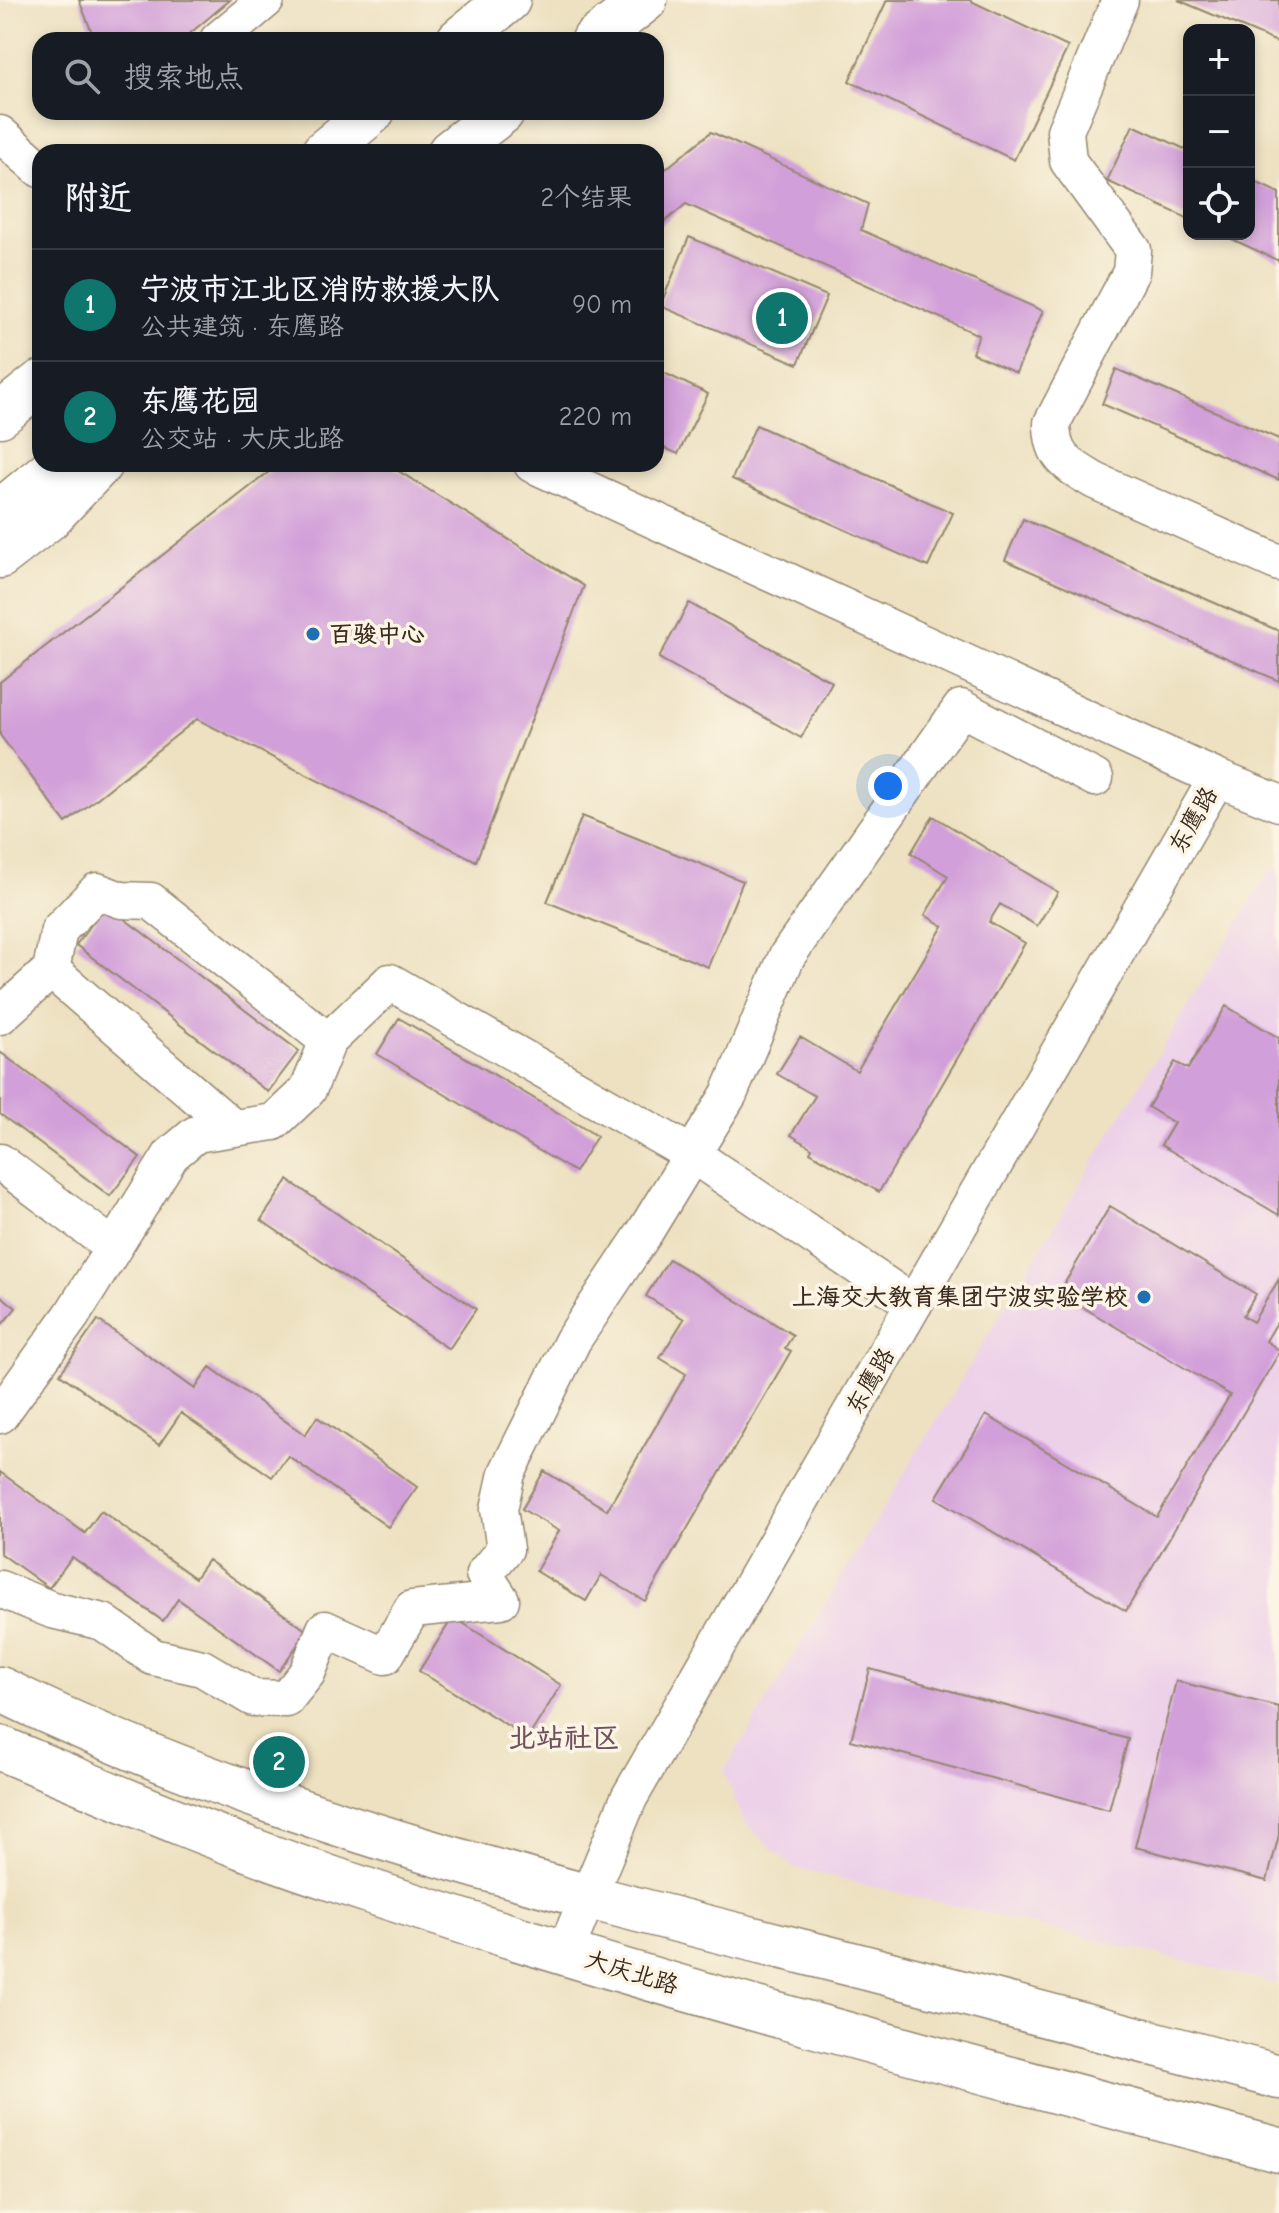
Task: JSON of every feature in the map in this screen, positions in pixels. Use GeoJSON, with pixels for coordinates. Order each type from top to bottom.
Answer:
{"type":"FeatureCollection","features":[{"type":"Feature","properties":{"kind":"main road"},"geometry":{"type":"LineString","coordinates":[[469,32],[508,0]]}},
{"type":"Feature","properties":{"kind":"main road"},"geometry":{"type":"LineString","coordinates":[[604,32],[645,0]]}},
{"type":"Feature","properties":{"kind":"main road"},"geometry":{"type":"LineString","coordinates":[[334,144],[362,120]]}},
{"type":"Feature","properties":{"kind":"main road"},"geometry":{"type":"LineString","coordinates":[[460,144],[492,120]]}},
{"type":"Feature","properties":{"kind":"main road"},"geometry":{"type":"LineString","coordinates":[[0,415],[32,389]]}},
{"type":"Feature","properties":{"kind":"main road"},"geometry":{"type":"LineString","coordinates":[[0,512],[48,472]]}},
{"type":"Feature","properties":{"kind":"main road"},"geometry":{"type":"LineString","coordinates":[[0,556],[49,518],[92,472]]}},
{"type":"Feature","properties":{"kind":"main road"},"geometry":{"type":"LineString","coordinates":[[0,1689],[74,1725],[231,1789],[362,1833],[587,1897],[1279,2077]]}},
{"type":"Feature","properties":{"kind":"main road","name":"大庆北路"},"geometry":{"type":"LineString","coordinates":[[0,1748],[163,1817],[338,1881],[811,2027],[1279,2150]]}},
{"type":"Feature","properties":{"kind":"street"},"geometry":{"type":"LineString","coordinates":[[228,32],[266,0]]}},
{"type":"Feature","properties":{"kind":"street"},"geometry":{"type":"LineString","coordinates":[[1120,0],[1065,131],[1068,161],[1133,250],[1131,272],[1052,423],[1052,444],[1066,464],[1095,481],[1279,563]]}},
{"type":"Feature","properties":{"kind":"street"},"geometry":{"type":"LineString","coordinates":[[0,134],[32,162]]}},
{"type":"Feature","properties":{"kind":"street","name":"东鹰路"},"geometry":{"type":"LineString","coordinates":[[549,472],[1217,778],[1279,803]]}},
{"type":"Feature","properties":{"kind":"street"},"geometry":{"type":"LineString","coordinates":[[0,1589],[52,1610],[103,1622],[153,1657],[202,1668],[253,1698],[286,1699],[307,1673],[325,1629],[385,1656],[412,1609],[501,1600],[484,1574],[505,1549],[499,1509],[507,1473],[573,1340],[729,1094],[787,956],[961,708],[1095,778]]}},
{"type":"Feature","properties":{"kind":"street","name":"东鹰路"},"geometry":{"type":"LineString","coordinates":[[565,1952],[629,1798],[1217,778]]}},
{"type":"Feature","properties":{"kind":"street"},"geometry":{"type":"LineString","coordinates":[[0,1016],[51,970],[59,930],[97,891],[121,900],[151,901],[328,1041]]}},
{"type":"Feature","properties":{"kind":"street"},"geometry":{"type":"LineString","coordinates":[[51,970],[232,1127]]}},
{"type":"Feature","properties":{"kind":"street"},"geometry":{"type":"LineString","coordinates":[[0,1415],[72,1315],[171,1155],[196,1134],[274,1122],[308,1090],[328,1041],[390,982],[693,1155],[914,1304]]}},
{"type":"Feature","properties":{"kind":"street"},"geometry":{"type":"LineString","coordinates":[[0,1162],[113,1247]]}},
{"type":"Feature","properties":{"kind":"shaded area","name":"上海交大教育集团宁波实验学校"},"geometry":{"type":"Polygon","coordinates":[[[1271,868],[1279,871],[1279,1984],[792,1867],[743,1821],[724,1771],[1271,868]]]}},
{"type":"Feature","properties":{"kind":"building"},"geometry":{"type":"Polygon","coordinates":[[[79,0],[230,0],[192,32],[92,32],[79,0]]]}},
{"type":"Feature","properties":{"kind":"building"},"geometry":{"type":"Polygon","coordinates":[[[887,0],[969,0],[1068,47],[1014,160],[849,81],[887,0]]]}},
{"type":"Feature","properties":{"kind":"building"},"geometry":{"type":"Polygon","coordinates":[[[1178,0],[1279,0],[1279,43],[1255,33],[1255,24],[1235,24],[1178,0]]]}},
{"type":"Feature","properties":{"kind":"building"},"geometry":{"type":"Polygon","coordinates":[[[1133,125],[1183,148],[1183,216],[1107,181],[1133,125]]]}},
{"type":"Feature","properties":{"kind":"building"},"geometry":{"type":"Polygon","coordinates":[[[711,132],[868,204],[861,230],[1043,311],[1016,373],[972,353],[979,335],[686,204],[664,222],[664,170],[711,132]]]}},
{"type":"Feature","properties":{"kind":"building"},"geometry":{"type":"Polygon","coordinates":[[[1255,182],[1279,193],[1279,261],[1234,240],[1255,240],[1255,182]]]}},
{"type":"Feature","properties":{"kind":"building"},"geometry":{"type":"Polygon","coordinates":[[[689,237],[827,296],[798,364],[664,308],[664,296],[689,237]]]}},
{"type":"Feature","properties":{"kind":"building"},"geometry":{"type":"Polygon","coordinates":[[[1116,369],[1279,439],[1279,480],[1102,404],[1116,369]]]}},
{"type":"Feature","properties":{"kind":"building"},"geometry":{"type":"Polygon","coordinates":[[[664,373],[708,394],[678,454],[664,448],[664,373]]]}},
{"type":"Feature","properties":{"kind":"building"},"geometry":{"type":"Polygon","coordinates":[[[756,425],[953,513],[928,567],[732,479],[756,425]]]}},
{"type":"Feature","properties":{"kind":"building","name":"百骏中心"},"geometry":{"type":"Polygon","coordinates":[[[269,472],[400,472],[584,586],[476,861],[197,719],[66,823],[0,735],[0,682],[269,472]]]}},
{"type":"Feature","properties":{"kind":"building"},"geometry":{"type":"Polygon","coordinates":[[[1023,519],[1279,631],[1279,681],[1005,560],[1023,519]]]}},
{"type":"Feature","properties":{"kind":"building"},"geometry":{"type":"Polygon","coordinates":[[[689,603],[832,682],[801,738],[659,658],[689,603]]]}},
{"type":"Feature","properties":{"kind":"building"},"geometry":{"type":"Polygon","coordinates":[[[582,816],[743,881],[708,967],[547,902],[582,816]]]}},
{"type":"Feature","properties":{"kind":"building"},"geometry":{"type":"Polygon","coordinates":[[[933,816],[1058,892],[1037,926],[1000,904],[989,922],[1025,943],[879,1192],[810,1152],[812,1148],[791,1135],[815,1096],[777,1074],[800,1037],[857,1071],[943,926],[925,915],[948,876],[911,853],[933,816]]]}},
{"type":"Feature","properties":{"kind":"building"},"geometry":{"type":"Polygon","coordinates":[[[106,905],[299,1051],[268,1092],[76,945],[106,905]]]}},
{"type":"Feature","properties":{"kind":"building"},"geometry":{"type":"Polygon","coordinates":[[[1226,1006],[1279,1038],[1279,1215],[1161,1145],[1174,1123],[1148,1107],[1175,1062],[1188,1069],[1226,1006]]]}},
{"type":"Feature","properties":{"kind":"building"},"geometry":{"type":"Polygon","coordinates":[[[399,1018],[597,1136],[575,1172],[377,1054],[399,1018]]]}},
{"type":"Feature","properties":{"kind":"building"},"geometry":{"type":"Polygon","coordinates":[[[0,1052],[140,1157],[110,1196],[0,1114],[0,1052]]]}},
{"type":"Feature","properties":{"kind":"building"},"geometry":{"type":"Polygon","coordinates":[[[288,1180],[476,1309],[449,1349],[261,1220],[288,1180]]]}},
{"type":"Feature","properties":{"kind":"building"},"geometry":{"type":"Polygon","coordinates":[[[1110,1206],[1256,1294],[1243,1316],[1253,1322],[1279,1279],[1279,1319],[1266,1341],[1279,1353],[1126,1611],[936,1498],[986,1415],[1157,1517],[1230,1395],[1059,1293],[1110,1206]]]}},
{"type":"Feature","properties":{"kind":"building"},"geometry":{"type":"Polygon","coordinates":[[[669,1259],[793,1335],[785,1348],[791,1351],[645,1601],[601,1575],[586,1601],[536,1571],[559,1531],[522,1509],[544,1471],[607,1510],[686,1374],[660,1358],[684,1319],[646,1296],[669,1259]]]}},
{"type":"Feature","properties":{"kind":"building"},"geometry":{"type":"Polygon","coordinates":[[[0,1295],[16,1308],[0,1327],[0,1295]]]}},
{"type":"Feature","properties":{"kind":"building"},"geometry":{"type":"Polygon","coordinates":[[[98,1320],[195,1389],[210,1367],[305,1435],[317,1417],[417,1487],[388,1527],[288,1456],[272,1477],[181,1413],[159,1445],[60,1374],[98,1320]]]}},
{"type":"Feature","properties":{"kind":"building"},"geometry":{"type":"Polygon","coordinates":[[[0,1472],[85,1533],[101,1511],[195,1578],[208,1560],[307,1631],[279,1671],[178,1599],[163,1621],[72,1557],[49,1588],[0,1553],[0,1472]]]}},
{"type":"Feature","properties":{"kind":"building"},"geometry":{"type":"Polygon","coordinates":[[[453,1617],[561,1685],[528,1738],[419,1671],[453,1617]]]}},
{"type":"Feature","properties":{"kind":"building"},"geometry":{"type":"Polygon","coordinates":[[[870,1669],[1128,1739],[1109,1810],[851,1740],[870,1669]]]}},
{"type":"Feature","properties":{"kind":"building"},"geometry":{"type":"Polygon","coordinates":[[[1176,1681],[1279,1707],[1279,1835],[1267,1881],[1135,1847],[1176,1681]]]}},
{"type":"Feature","properties":{"kind":"place","name":"宁波市江北区消防救援大队"},"geometry":{"type":"Point","coordinates":[782,318]}},
{"type":"Feature","properties":{"kind":"place","name":"百骏中心"},"geometry":{"type":"Point","coordinates":[313,634]}},
{"type":"Feature","properties":{"kind":"place","name":"上海交大教育集团宁波实验学校"},"geometry":{"type":"Point","coordinates":[1144,1297]}},
{"type":"Feature","properties":{"kind":"place","name":"东鹰花园"},"geometry":{"type":"Point","coordinates":[279,1762]}},
{"type":"Feature","properties":{"kind":"district","name":"北站社区"},"geometry":{"type":"Point","coordinates":[564,1737]}}]}
